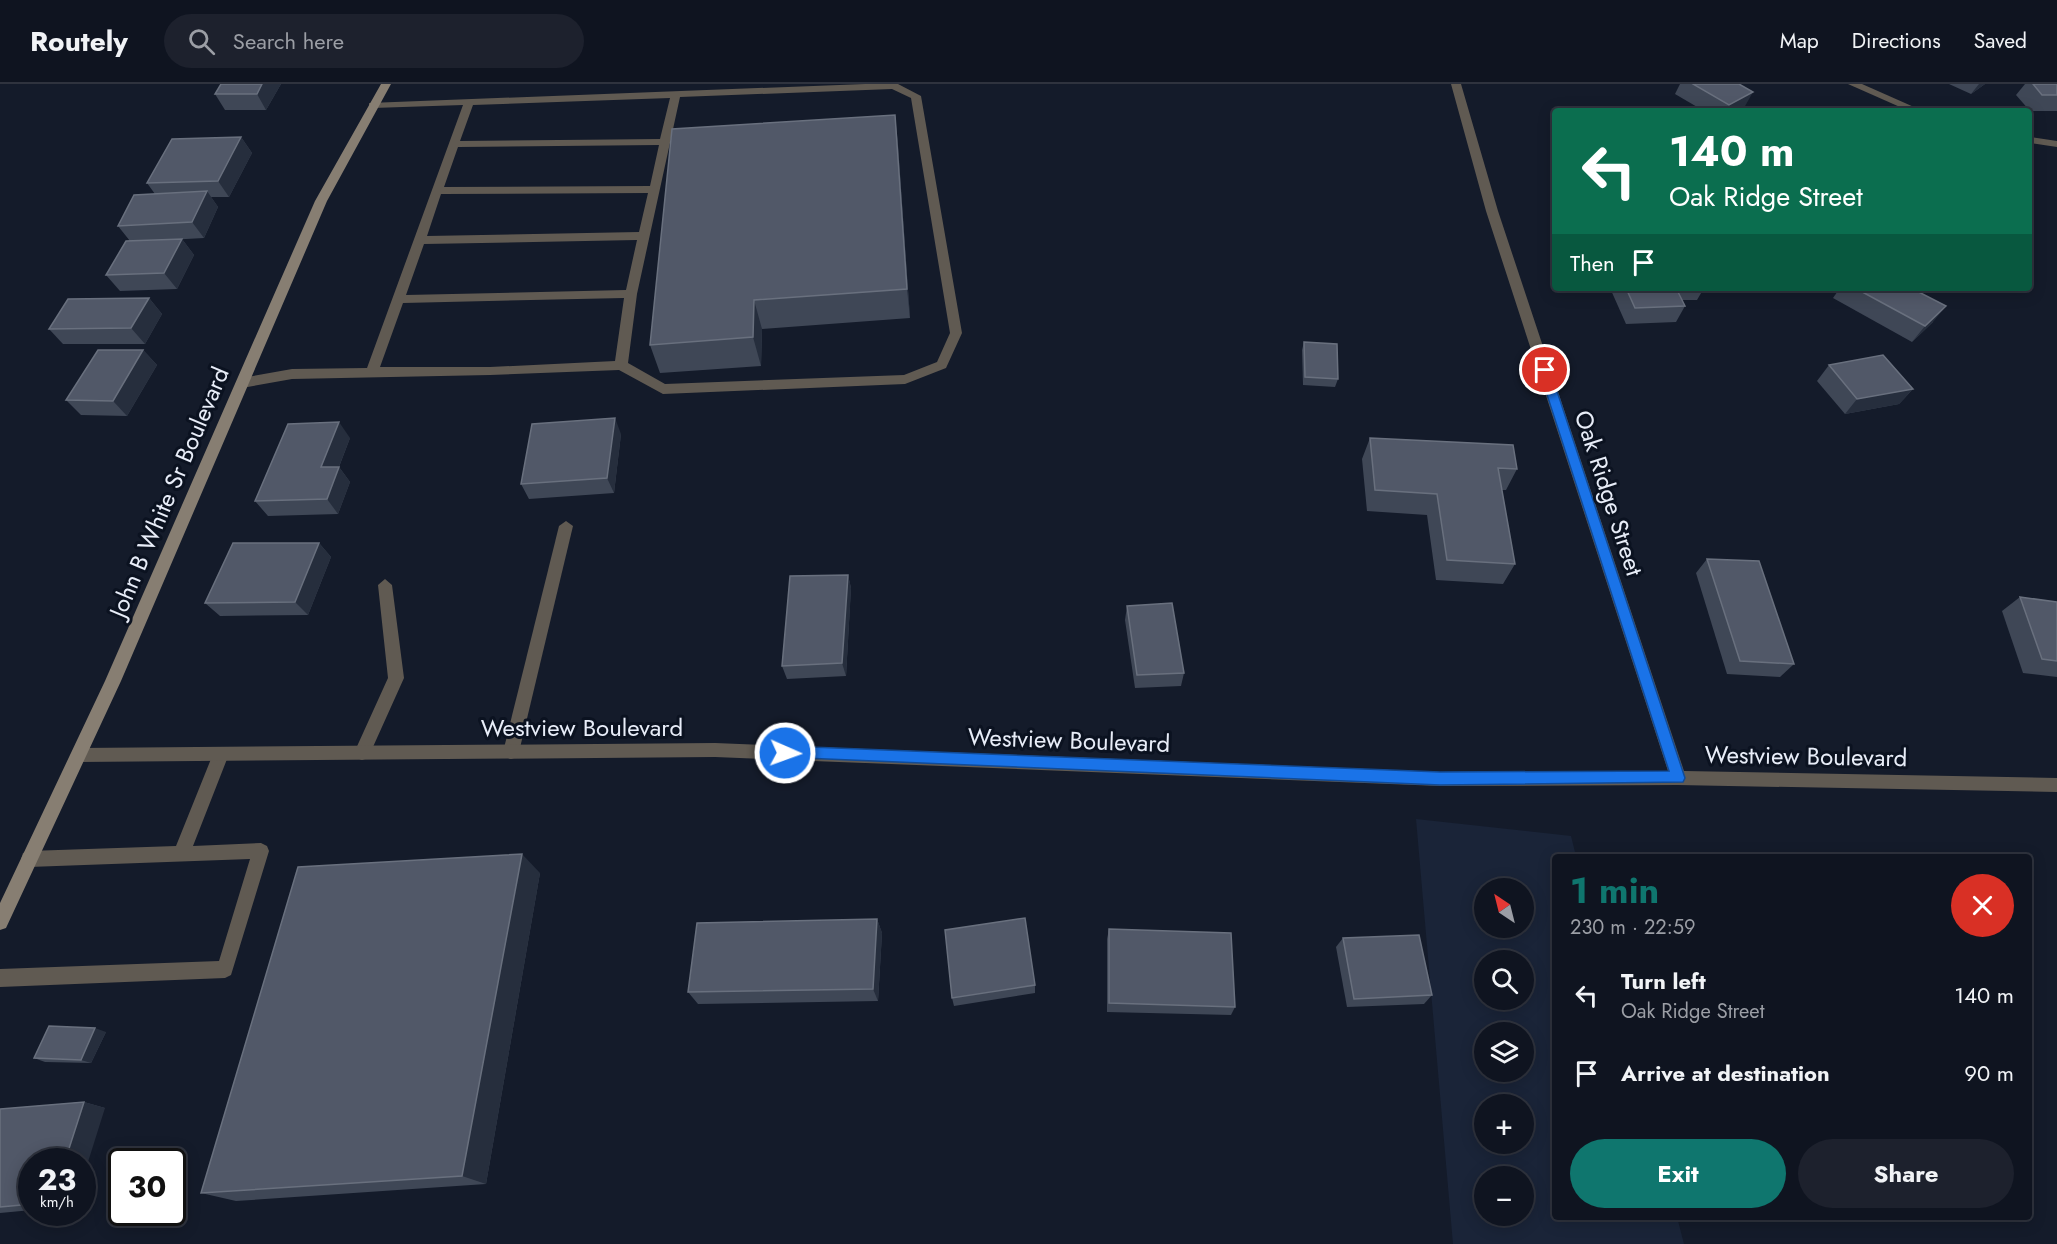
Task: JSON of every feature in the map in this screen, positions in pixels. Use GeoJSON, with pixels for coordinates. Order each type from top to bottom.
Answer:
{"type":"FeatureCollection","features":[{"type":"Feature","properties":{"kind":"main road","name":"John B White Sr Boulevard"},"geometry":{"type":"LineString","coordinates":[[0,922],[79,755],[321,201],[386,84]]}},
{"type":"Feature","properties":{"kind":"street","name":"Oak Ridge Street"},"geometry":{"type":"LineString","coordinates":[[1456,84],[1496,223],[1678,778]]}},
{"type":"Feature","properties":{"kind":"street"},"geometry":{"type":"LineString","coordinates":[[1853,84],[1911,108]]}},
{"type":"Feature","properties":{"kind":"street"},"geometry":{"type":"LineString","coordinates":[[242,383],[292,374],[490,371],[621,365],[663,389],[905,379],[942,365],[956,333],[916,96],[894,86],[373,105]]}},
{"type":"Feature","properties":{"kind":"street"},"geometry":{"type":"LineString","coordinates":[[621,365],[631,294],[676,93]]}},
{"type":"Feature","properties":{"kind":"street"},"geometry":{"type":"LineString","coordinates":[[372,372],[469,102]]}},
{"type":"Feature","properties":{"kind":"street"},"geometry":{"type":"LineString","coordinates":[[2032,140],[2057,144]]}},
{"type":"Feature","properties":{"kind":"street"},"geometry":{"type":"LineString","coordinates":[[454,144],[665,142]]}},
{"type":"Feature","properties":{"kind":"street"},"geometry":{"type":"LineString","coordinates":[[437,191],[655,189]]}},
{"type":"Feature","properties":{"kind":"street"},"geometry":{"type":"LineString","coordinates":[[419,240],[644,236]]}},
{"type":"Feature","properties":{"kind":"street"},"geometry":{"type":"LineString","coordinates":[[398,299],[631,294]]}},
{"type":"Feature","properties":{"kind":"street"},"geometry":{"type":"LineString","coordinates":[[511,752],[566,526]]}},
{"type":"Feature","properties":{"kind":"street"},"geometry":{"type":"LineString","coordinates":[[362,753],[396,678],[385,585]]}},
{"type":"Feature","properties":{"kind":"street","name":"Westview Boulevard"},"geometry":{"type":"LineString","coordinates":[[79,755],[715,750],[1440,778],[1678,778],[2057,785]]}},
{"type":"Feature","properties":{"kind":"street"},"geometry":{"type":"LineString","coordinates":[[182,853],[221,754]]}},
{"type":"Feature","properties":{"kind":"street"},"geometry":{"type":"LineString","coordinates":[[0,978],[225,969],[261,851],[29,859]]}},
{"type":"Feature","properties":{"kind":"shaded area"},"geometry":{"type":"Polygon","coordinates":[[[1416,819],[1571,836],[1576,854],[1552,854],[1552,1220],[1678,1220],[1684,1244],[1453,1244],[1416,819]]]}},
{"type":"Feature","properties":{"kind":"building"},"geometry":{"type":"Polygon","coordinates":[[[221,84],[262,84],[257,94],[215,94],[221,84]]]}},
{"type":"Feature","properties":{"kind":"building"},"geometry":{"type":"Polygon","coordinates":[[[1693,84],[1739,84],[1753,92],[1729,105],[1693,84]]]}},
{"type":"Feature","properties":{"kind":"building"},"geometry":{"type":"Polygon","coordinates":[[[2033,84],[2057,84],[2057,95],[2042,95],[2033,84]]]}},
{"type":"Feature","properties":{"kind":"building"},"geometry":{"type":"Polygon","coordinates":[[[895,115],[907,289],[754,300],[753,337],[650,345],[672,129],[895,115]]]}},
{"type":"Feature","properties":{"kind":"building"},"geometry":{"type":"Polygon","coordinates":[[[241,137],[218,181],[147,183],[172,139],[241,137]]]}},
{"type":"Feature","properties":{"kind":"building"},"geometry":{"type":"Polygon","coordinates":[[[207,191],[192,222],[118,226],[134,195],[207,191]]]}},
{"type":"Feature","properties":{"kind":"building"},"geometry":{"type":"Polygon","coordinates":[[[182,239],[164,273],[106,275],[126,241],[182,239]]]}},
{"type":"Feature","properties":{"kind":"building"},"geometry":{"type":"Polygon","coordinates":[[[1627,291],[1678,291],[1685,306],[1635,308],[1627,291]]]}},
{"type":"Feature","properties":{"kind":"building"},"geometry":{"type":"Polygon","coordinates":[[[1861,291],[1917,291],[1946,306],[1925,326],[1861,291]]]}},
{"type":"Feature","properties":{"kind":"building"},"geometry":{"type":"Polygon","coordinates":[[[149,298],[131,328],[49,329],[68,299],[149,298]]]}},
{"type":"Feature","properties":{"kind":"building"},"geometry":{"type":"Polygon","coordinates":[[[1304,342],[1337,344],[1338,379],[1305,377],[1304,342]]]}},
{"type":"Feature","properties":{"kind":"building"},"geometry":{"type":"Polygon","coordinates":[[[98,350],[143,350],[113,401],[66,400],[98,350]]]}},
{"type":"Feature","properties":{"kind":"building"},"geometry":{"type":"Polygon","coordinates":[[[1883,355],[1913,389],[1857,399],[1829,365],[1883,355]]]}},
{"type":"Feature","properties":{"kind":"building"},"geometry":{"type":"Polygon","coordinates":[[[615,418],[607,478],[521,484],[532,424],[615,418]]]}},
{"type":"Feature","properties":{"kind":"building"},"geometry":{"type":"Polygon","coordinates":[[[339,422],[321,467],[339,467],[327,499],[255,501],[288,424],[339,422]]]}},
{"type":"Feature","properties":{"kind":"building"},"geometry":{"type":"Polygon","coordinates":[[[1370,438],[1513,445],[1517,469],[1498,468],[1515,564],[1447,560],[1437,494],[1375,490],[1370,438]]]}},
{"type":"Feature","properties":{"kind":"building"},"geometry":{"type":"Polygon","coordinates":[[[233,543],[319,543],[295,602],[205,603],[233,543]]]}},
{"type":"Feature","properties":{"kind":"building"},"geometry":{"type":"Polygon","coordinates":[[[1707,559],[1759,561],[1794,664],[1740,661],[1707,559]]]}},
{"type":"Feature","properties":{"kind":"building"},"geometry":{"type":"Polygon","coordinates":[[[848,575],[842,663],[782,666],[790,576],[848,575]]]}},
{"type":"Feature","properties":{"kind":"building"},"geometry":{"type":"Polygon","coordinates":[[[2020,597],[2057,602],[2057,661],[2042,659],[2020,597]]]}},
{"type":"Feature","properties":{"kind":"building"},"geometry":{"type":"Polygon","coordinates":[[[1172,603],[1184,673],[1137,675],[1127,606],[1172,603]]]}},
{"type":"Feature","properties":{"kind":"building"},"geometry":{"type":"Polygon","coordinates":[[[522,854],[462,1176],[201,1193],[298,867],[522,854]]]}},
{"type":"Feature","properties":{"kind":"building"},"geometry":{"type":"Polygon","coordinates":[[[1025,918],[1035,985],[952,998],[945,930],[1025,918]]]}},
{"type":"Feature","properties":{"kind":"building"},"geometry":{"type":"Polygon","coordinates":[[[877,919],[873,989],[688,992],[697,923],[877,919]]]}},
{"type":"Feature","properties":{"kind":"building"},"geometry":{"type":"Polygon","coordinates":[[[1109,929],[1231,933],[1235,1007],[1109,1003],[1109,929]]]}},
{"type":"Feature","properties":{"kind":"building"},"geometry":{"type":"Polygon","coordinates":[[[1419,935],[1432,995],[1354,999],[1343,938],[1419,935]]]}},
{"type":"Feature","properties":{"kind":"building"},"geometry":{"type":"Polygon","coordinates":[[[49,1026],[95,1028],[81,1060],[34,1058],[49,1026]]]}},
{"type":"Feature","properties":{"kind":"building"},"geometry":{"type":"Polygon","coordinates":[[[84,1102],[69,1148],[18,1148],[18,1205],[0,1207],[0,1109],[84,1102]]]}},
{"type":"Feature","properties":{"kind":"route"},"geometry":{"type":"LineString","coordinates":[[785,753],[1440,778],[1520,780],[1678,778],[1545,370]]}}]}
